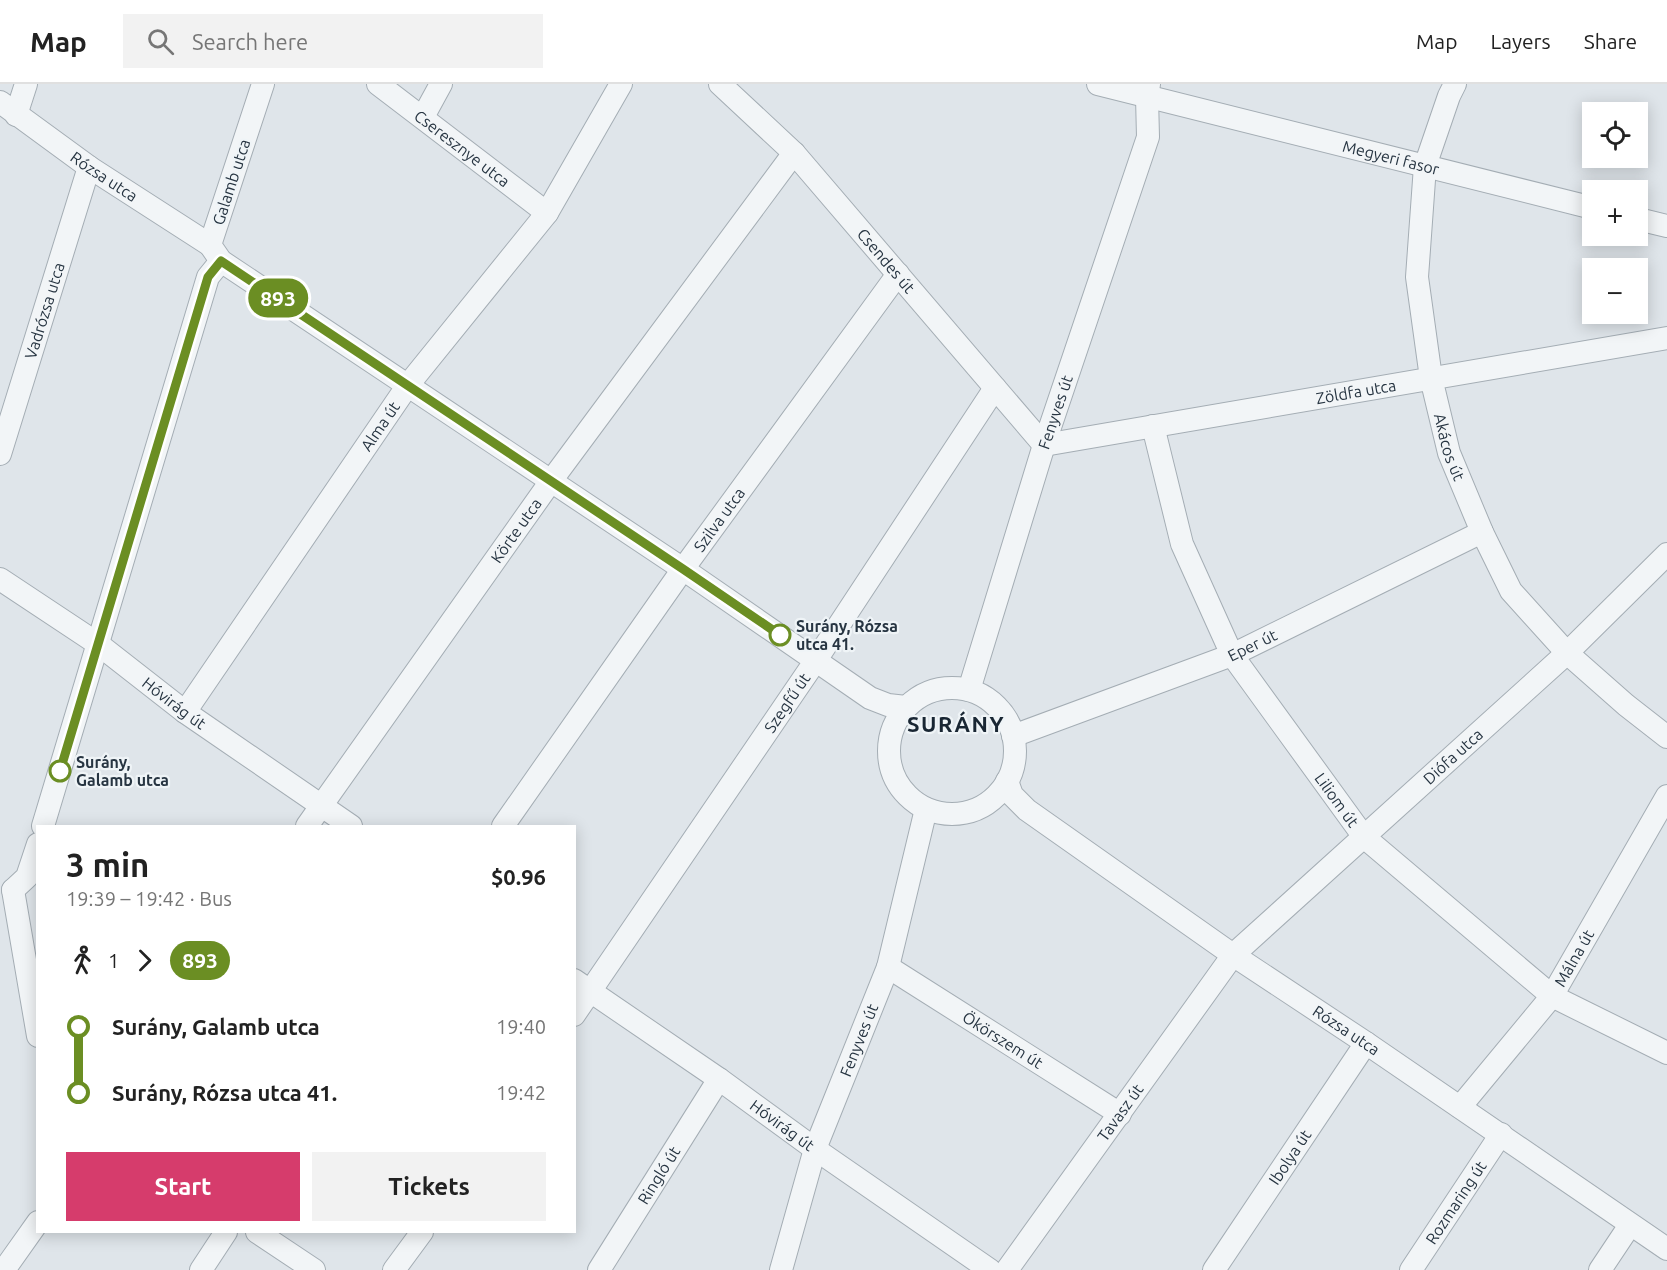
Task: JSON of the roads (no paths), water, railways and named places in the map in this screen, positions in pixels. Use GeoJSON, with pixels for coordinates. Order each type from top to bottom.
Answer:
{"type":"FeatureCollection","features":[{"type":"Feature","properties":{"kind":"street"},"geometry":{"type":"LineString","coordinates":[[8,108],[26,84]]}},
{"type":"Feature","properties":{"kind":"street","name":"Galamb utca"},"geometry":{"type":"LineString","coordinates":[[43,825],[216,253],[263,84]]}},
{"type":"Feature","properties":{"kind":"street","name":"Cseresznye utca"},"geometry":{"type":"LineString","coordinates":[[378,84],[547,213]]}},
{"type":"Feature","properties":{"kind":"street"},"geometry":{"type":"LineString","coordinates":[[423,117],[441,84]]}},
{"type":"Feature","properties":{"kind":"street","name":"Alma út"},"geometry":{"type":"LineString","coordinates":[[185,712],[408,385],[547,213],[621,84]]}},
{"type":"Feature","properties":{"kind":"street","name":"Csendes út"},"geometry":{"type":"LineString","coordinates":[[720,84],[794,153],[1044,445]]}},
{"type":"Feature","properties":{"kind":"street","name":"Akácos út"},"geometry":{"type":"LineString","coordinates":[[1455,84],[1425,166],[1417,277],[1431,378],[1449,453],[1482,532],[1511,591],[1567,652],[1626,705],[1667,737]]}},
{"type":"Feature","properties":{"kind":"street","name":"Megyeri fasor"},"geometry":{"type":"LineString","coordinates":[[1107,85],[1148,90],[1189,107],[1582,204]]}},
{"type":"Feature","properties":{"kind":"street"},"geometry":{"type":"LineString","coordinates":[[1148,90],[1148,137]]}},
{"type":"Feature","properties":{"kind":"street"},"geometry":{"type":"LineString","coordinates":[[1148,137],[1165,120],[1189,107]]}},
{"type":"Feature","properties":{"kind":"street","name":"Rózsa utca"},"geometry":{"type":"LineString","coordinates":[[8,108],[89,167],[870,698]]}},
{"type":"Feature","properties":{"kind":"street","name":"Fenyves út"},"geometry":{"type":"LineString","coordinates":[[969,690],[1044,445],[1148,137]]}},
{"type":"Feature","properties":{"kind":"street","name":"Körte utca"},"geometry":{"type":"LineString","coordinates":[[308,825],[551,481],[794,153]]}},
{"type":"Feature","properties":{"kind":"street","name":"Vadrózsa utca"},"geometry":{"type":"LineString","coordinates":[[0,454],[89,167]]}},
{"type":"Feature","properties":{"kind":"street"},"geometry":{"type":"LineString","coordinates":[[1648,221],[1667,226]]}},
{"type":"Feature","properties":{"kind":"street","name":"Szilva utca"},"geometry":{"type":"LineString","coordinates":[[504,825],[683,569],[898,274]]}},
{"type":"Feature","properties":{"kind":"street","name":"Zöldfa utca"},"geometry":{"type":"LineString","coordinates":[[1044,445],[1667,338]]}},
{"type":"Feature","properties":{"kind":"street","name":"Szegfű út"},"geometry":{"type":"LineString","coordinates":[[576,1009],[583,986],[816,660],[995,388]]}},
{"type":"Feature","properties":{"kind":"street","name":"Liliom út"},"geometry":{"type":"LineString","coordinates":[[1153,426],[1182,544],[1232,655],[1364,837],[1552,996],[1667,1053]]}},
{"type":"Feature","properties":{"kind":"street","name":"Eper út"},"geometry":{"type":"LineString","coordinates":[[1013,736],[1232,655],[1482,532]]}},
{"type":"Feature","properties":{"kind":"street","name":"Diófa utca"},"geometry":{"type":"LineString","coordinates":[[1233,955],[1567,652],[1667,554]]}},
{"type":"Feature","properties":{"kind":"street","name":"Hóvirág út"},"geometry":{"type":"LineString","coordinates":[[0,579],[98,644],[185,712],[350,825]]}},
{"type":"Feature","properties":{"kind":"street"},"geometry":{"type":"LineString","coordinates":[[947,688],[969,690],[987,698],[1002,712],[1009,724],[1013,736],[1014,760],[1007,781],[994,798],[984,805],[963,813],[946,814],[926,809],[911,799],[896,780],[889,759],[891,734],[896,721],[906,707],[926,693],[947,688]]}},
{"type":"Feature","properties":{"kind":"street"},"geometry":{"type":"LineString","coordinates":[[870,698],[888,705],[906,707]]}},
{"type":"Feature","properties":{"kind":"street"},"geometry":{"type":"LineString","coordinates":[[870,698],[885,718],[891,734]]}},
{"type":"Feature","properties":{"kind":"street"},"geometry":{"type":"LineString","coordinates":[[1007,781],[1012,795],[1027,810]]}},
{"type":"Feature","properties":{"kind":"street","name":"Málna út"},"geometry":{"type":"LineString","coordinates":[[1460,1107],[1552,996],[1667,796]]}},
{"type":"Feature","properties":{"kind":"street"},"geometry":{"type":"LineString","coordinates":[[984,805],[1005,805],[1027,810]]}},
{"type":"Feature","properties":{"kind":"street","name":"Fenyves út"},"geometry":{"type":"LineString","coordinates":[[781,1270],[815,1149],[888,967],[926,809]]}},
{"type":"Feature","properties":{"kind":"street","name":"Rózsa utca"},"geometry":{"type":"LineString","coordinates":[[1027,810],[1233,955],[1366,1042],[1667,1249]]}},
{"type":"Feature","properties":{"kind":"street"},"geometry":{"type":"LineString","coordinates":[[36,850],[27,877],[7,891],[36,1027]]}},
{"type":"Feature","properties":{"kind":"street","name":"Tavasz út"},"geometry":{"type":"LineString","coordinates":[[1007,1270],[1233,955]]}},
{"type":"Feature","properties":{"kind":"street","name":"Ökörszem út"},"geometry":{"type":"LineString","coordinates":[[888,967],[1120,1114]]}},
{"type":"Feature","properties":{"kind":"street","name":"Hóvirág út"},"geometry":{"type":"LineString","coordinates":[[583,986],[990,1270]]}},
{"type":"Feature","properties":{"kind":"street","name":"Ibolya út"},"geometry":{"type":"LineString","coordinates":[[1214,1270],[1366,1042]]}},
{"type":"Feature","properties":{"kind":"street","name":"Ringló út"},"geometry":{"type":"LineString","coordinates":[[599,1270],[719,1079]]}},
{"type":"Feature","properties":{"kind":"street","name":"Rozmaring út"},"geometry":{"type":"LineString","coordinates":[[1411,1270],[1501,1134]]}},
{"type":"Feature","properties":{"kind":"street"},"geometry":{"type":"LineString","coordinates":[[1600,1270],[1630,1224]]}},
{"type":"Feature","properties":{"kind":"street"},"geometry":{"type":"LineString","coordinates":[[4,1270],[36,1225]]}},
{"type":"Feature","properties":{"kind":"street"},"geometry":{"type":"LineString","coordinates":[[201,1270],[225,1233]]}},
{"type":"Feature","properties":{"kind":"street"},"geometry":{"type":"LineString","coordinates":[[258,1233],[314,1270]]}},
{"type":"Feature","properties":{"kind":"street"},"geometry":{"type":"LineString","coordinates":[[394,1270],[421,1233]]}},
{"type":"Feature","properties":{"kind":"place","name":"Surány, Rózsa utca 41."},"geometry":{"type":"Point","coordinates":[780,635]}},
{"type":"Feature","properties":{"kind":"place","name":"Surány, Galamb utca"},"geometry":{"type":"Point","coordinates":[60,771]}},
{"type":"Feature","properties":{"kind":"district","name":"SURÁNY"},"geometry":{"type":"Point","coordinates":[956,724]}}]}
